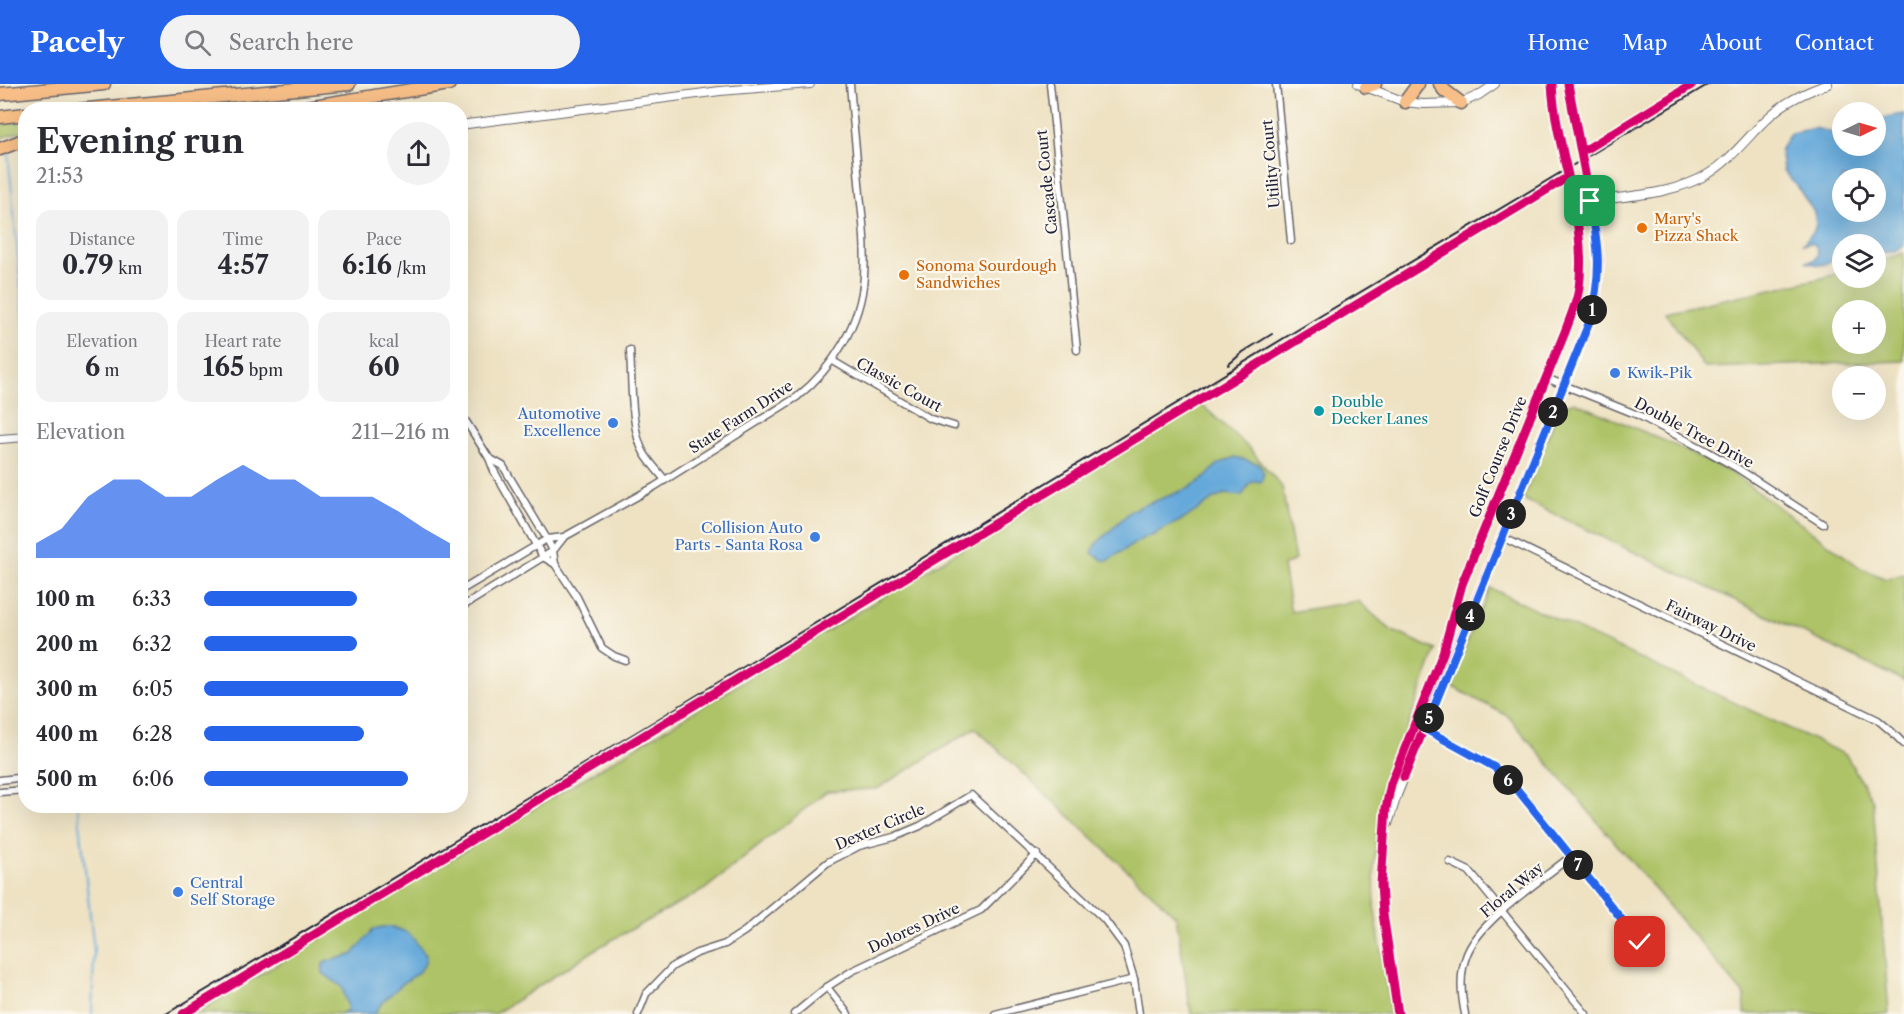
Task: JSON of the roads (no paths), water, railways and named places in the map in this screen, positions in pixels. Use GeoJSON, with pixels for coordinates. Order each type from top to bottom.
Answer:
{"type":"FeatureCollection","features":[{"type":"Feature","properties":{"kind":"highway"},"geometry":{"type":"LineString","coordinates":[[0,94],[104,84]]}},
{"type":"Feature","properties":{"kind":"highway"},"geometry":{"type":"LineString","coordinates":[[161,102],[349,84]]}},
{"type":"Feature","properties":{"kind":"highway"},"geometry":{"type":"LineString","coordinates":[[338,102],[449,84]]}},
{"type":"Feature","properties":{"kind":"highway"},"geometry":{"type":"LineString","coordinates":[[1405,102],[1406,84]]}},
{"type":"Feature","properties":{"kind":"highway"},"geometry":{"type":"LineString","coordinates":[[1405,102],[1418,84]]}},
{"type":"Feature","properties":{"kind":"highway"},"geometry":{"type":"LineString","coordinates":[[1440,84],[1461,103]]}},
{"type":"Feature","properties":{"kind":"highway"},"geometry":{"type":"LineString","coordinates":[[0,117],[18,115]]}},
{"type":"Feature","properties":{"kind":"highway"},"geometry":{"type":"LineString","coordinates":[[0,149],[18,142]]}},
{"type":"Feature","properties":{"kind":"street"},"geometry":{"type":"LineString","coordinates":[[468,124],[720,91],[810,84]]}},
{"type":"Feature","properties":{"kind":"street","name":"State Farm Drive"},"geometry":{"type":"LineString","coordinates":[[468,603],[543,557],[553,550],[564,537],[665,480],[797,397],[814,383],[833,361],[851,329],[864,279],[865,250],[850,84]]}},
{"type":"Feature","properties":{"kind":"street","name":"Cascade Court"},"geometry":{"type":"LineString","coordinates":[[1050,84],[1077,350]]}},
{"type":"Feature","properties":{"kind":"street","name":"Utility Court"},"geometry":{"type":"LineString","coordinates":[[1276,84],[1291,241]]}},
{"type":"Feature","properties":{"kind":"street"},"geometry":{"type":"LineString","coordinates":[[1367,85],[1405,102],[1423,104],[1461,103],[1495,84]]}},
{"type":"Feature","properties":{"kind":"street","name":"Golf Course Drive"},"geometry":{"type":"LineString","coordinates":[[1398,1014],[1383,914],[1381,884],[1386,808],[1391,784],[1443,653],[1462,584],[1579,291],[1581,260],[1579,232],[1552,84]]}},
{"type":"Feature","properties":{"kind":"street","name":"Golf Course Drive"},"geometry":{"type":"LineString","coordinates":[[1385,834],[1397,795],[1590,320],[1596,295],[1599,261],[1568,84]]}},
{"type":"Feature","properties":{"kind":"street"},"geometry":{"type":"LineString","coordinates":[[1574,204],[1681,188],[1711,172],[1734,153],[1772,114],[1801,95],[1828,84]]}},
{"type":"Feature","properties":{"kind":"street"},"geometry":{"type":"LineString","coordinates":[[630,350],[635,426],[644,453],[665,480]]}},
{"type":"Feature","properties":{"kind":"street","name":"Classic Court"},"geometry":{"type":"LineString","coordinates":[[833,361],[931,419],[954,426]]}},
{"type":"Feature","properties":{"kind":"street","name":"Double Tree Drive"},"geometry":{"type":"LineString","coordinates":[[1546,378],[1638,415],[1707,451],[1822,524]]}},
{"type":"Feature","properties":{"kind":"street"},"geometry":{"type":"LineString","coordinates":[[468,425],[489,458],[494,471],[543,557],[555,564]]}},
{"type":"Feature","properties":{"kind":"street"},"geometry":{"type":"LineString","coordinates":[[0,439],[18,438]]}},
{"type":"Feature","properties":{"kind":"street"},"geometry":{"type":"LineString","coordinates":[[489,458],[503,466],[547,539],[553,550],[555,564],[577,597],[602,648],[625,660]]}},
{"type":"Feature","properties":{"kind":"street","name":"State Farm Drive"},"geometry":{"type":"LineString","coordinates":[[468,586],[547,539],[564,537]]}},
{"type":"Feature","properties":{"kind":"street","name":"Fairway Drive"},"geometry":{"type":"LineString","coordinates":[[1502,537],[1878,720],[1904,744]]}},
{"type":"Feature","properties":{"kind":"street"},"geometry":{"type":"LineString","coordinates":[[1415,723],[1494,767],[1512,783],[1640,942]]}},
{"type":"Feature","properties":{"kind":"street"},"geometry":{"type":"LineString","coordinates":[[0,780],[18,778]]}},
{"type":"Feature","properties":{"kind":"street"},"geometry":{"type":"LineString","coordinates":[[0,792],[18,791]]}},
{"type":"Feature","properties":{"kind":"street","name":"Dexter Circle"},"geometry":{"type":"LineString","coordinates":[[638,1014],[646,994],[673,966],[697,953],[725,944],[745,931],[828,862],[859,846],[894,837],[920,826],[971,795],[1104,919],[1124,945],[1134,979],[1139,1014]]}},
{"type":"Feature","properties":{"kind":"street","name":"Dolores Drive"},"geometry":{"type":"LineString","coordinates":[[794,1014],[827,987],[852,971],[981,910],[1037,855]]}},
{"type":"Feature","properties":{"kind":"street","name":"Floral Way"},"geometry":{"type":"LineString","coordinates":[[1465,1014],[1461,995],[1462,971],[1475,939],[1502,911],[1571,856]]}},
{"type":"Feature","properties":{"kind":"street"},"geometry":{"type":"LineString","coordinates":[[1449,861],[1469,871],[1586,1014]]}},
{"type":"Feature","properties":{"kind":"street"},"geometry":{"type":"LineString","coordinates":[[995,1014],[1134,979]]}},
{"type":"Feature","properties":{"kind":"street"},"geometry":{"type":"LineString","coordinates":[[827,987],[848,1014]]}},
{"type":"Feature","properties":{"kind":"water"},"geometry":{"type":"Polygon","coordinates":[[[1904,114],[1904,246],[1898,250],[1886,252],[1886,234],[1832,234],[1832,260],[1822,265],[1806,262],[1815,260],[1818,254],[1816,246],[1811,243],[1803,244],[1814,231],[1816,224],[1814,212],[1783,170],[1780,149],[1791,133],[1815,128],[1832,133],[1832,156],[1886,156],[1886,117],[1904,114]]]}},
{"type":"Feature","properties":{"kind":"water"},"geometry":{"type":"Polygon","coordinates":[[[1235,457],[1259,464],[1264,473],[1261,482],[1255,481],[1249,484],[1242,496],[1225,494],[1214,499],[1184,519],[1155,535],[1145,537],[1107,561],[1092,553],[1096,544],[1132,510],[1189,488],[1206,477],[1217,465],[1235,457]]]}},
{"type":"Feature","properties":{"kind":"water"},"geometry":{"type":"Polygon","coordinates":[[[382,927],[401,930],[411,936],[426,955],[423,966],[387,998],[376,1014],[340,1014],[348,1008],[342,987],[323,973],[323,964],[352,955],[374,929],[382,927]]]}},
{"type":"Feature","properties":{"kind":"waterway"},"geometry":{"type":"LineString","coordinates":[[8,152],[18,257]]}},
{"type":"Feature","properties":{"kind":"waterway"},"geometry":{"type":"LineString","coordinates":[[79,813],[94,951],[92,1014]]}},
{"type":"Feature","properties":{"kind":"railway"},"geometry":{"type":"LineString","coordinates":[[166,1014],[640,730],[1317,318],[1709,84]]}},
{"type":"Feature","properties":{"kind":"railway"},"geometry":{"type":"LineString","coordinates":[[1228,365],[1243,352],[1272,334]]}},
{"type":"Feature","properties":{"kind":"place","name":"Mary's Pizza Shack"},"geometry":{"type":"Point","coordinates":[1642,228]}},
{"type":"Feature","properties":{"kind":"place","name":"Sonoma Sourdough Sandwiches"},"geometry":{"type":"Point","coordinates":[904,275]}},
{"type":"Feature","properties":{"kind":"place","name":"Kwik-Pik"},"geometry":{"type":"Point","coordinates":[1615,373]}},
{"type":"Feature","properties":{"kind":"place","name":"Double Decker Lanes"},"geometry":{"type":"Point","coordinates":[1319,411]}},
{"type":"Feature","properties":{"kind":"place","name":"Automotive Excellence"},"geometry":{"type":"Point","coordinates":[613,423]}},
{"type":"Feature","properties":{"kind":"place","name":"Collision Auto Parts - Santa Rosa"},"geometry":{"type":"Point","coordinates":[815,537]}},
{"type":"Feature","properties":{"kind":"place","name":"Central Self Storage"},"geometry":{"type":"Point","coordinates":[178,892]}}]}
